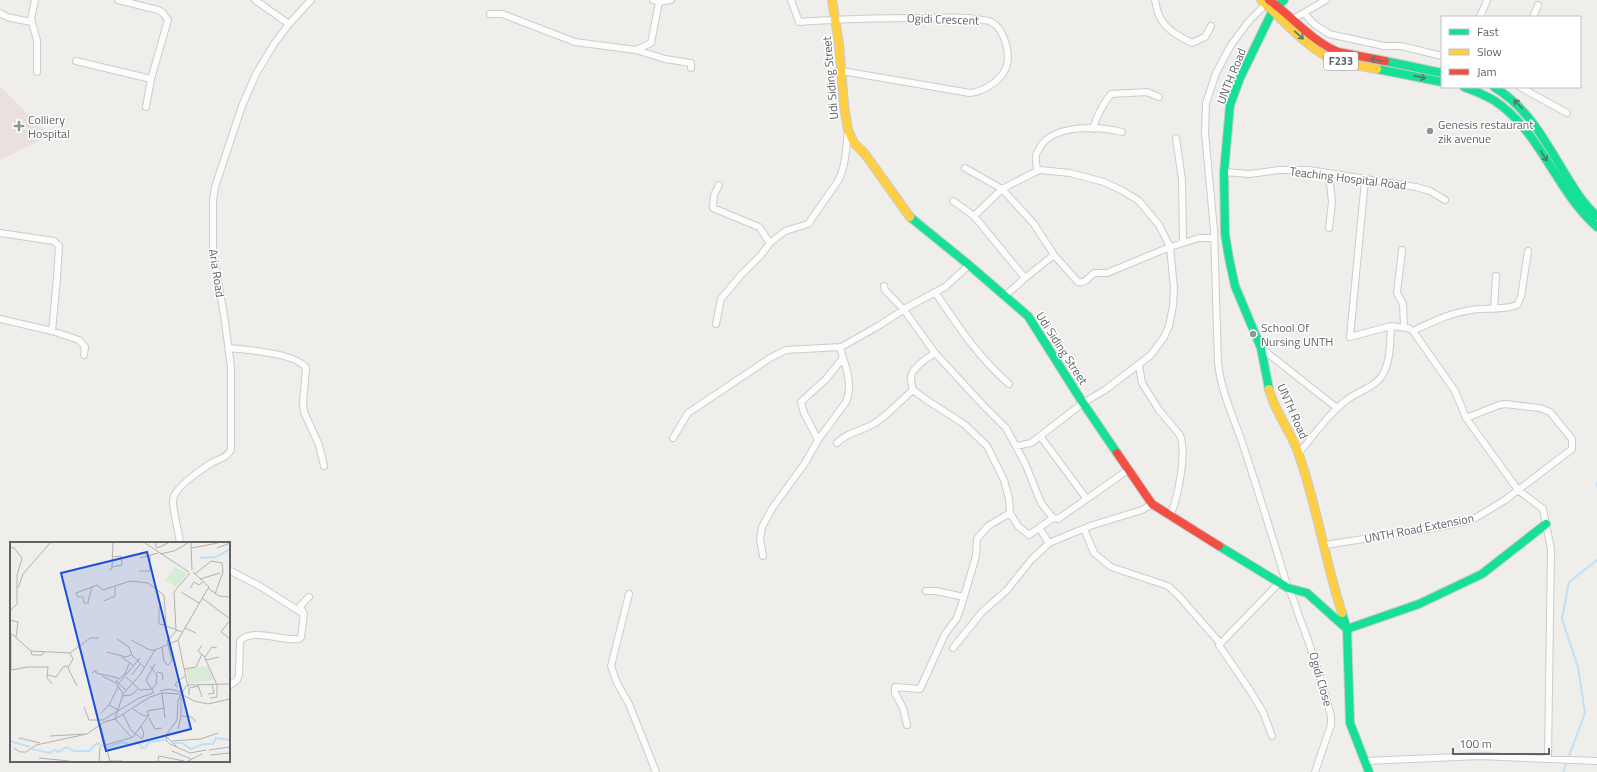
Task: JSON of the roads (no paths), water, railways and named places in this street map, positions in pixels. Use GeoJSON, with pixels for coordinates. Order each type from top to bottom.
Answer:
{"type":"FeatureCollection","features":[{"type":"Feature","properties":{"kind":"street"},"geometry":{"type":"LineString","coordinates":[[35,0],[31,22],[37,40],[37,72]]}},
{"type":"Feature","properties":{"kind":"street"},"geometry":{"type":"LineString","coordinates":[[118,0],[158,10],[162,12],[168,20],[151,79],[146,107]]}},
{"type":"Feature","properties":{"kind":"street"},"geometry":{"type":"LineString","coordinates":[[255,0],[289,24]]}},
{"type":"Feature","properties":{"kind":"street","name":"Aria Road"},"geometry":{"type":"LineString","coordinates":[[180,542],[173,504],[174,495],[206,466],[226,456],[231,450],[231,367],[213,253],[213,200],[215,187],[248,90],[264,60],[289,24],[311,0]]}},
{"type":"Feature","properties":{"kind":"street"},"geometry":{"type":"LineString","coordinates":[[653,0],[659,2],[671,0]]}},
{"type":"Feature","properties":{"kind":"street","name":"Ogidi Crescent"},"geometry":{"type":"LineString","coordinates":[[792,0],[799,22],[836,19],[950,18],[979,19],[988,21],[998,28],[1003,37],[1008,59],[1006,69],[986,88],[970,93],[842,71]]}},
{"type":"Feature","properties":{"kind":"street","name":"Udi Siding Street"},"geometry":{"type":"LineString","coordinates":[[832,0],[836,19],[842,71],[844,108],[848,129],[857,147],[865,154],[910,218],[969,265],[1028,316],[1083,403],[1152,504],[1279,583],[1288,588],[1307,593],[1348,629]]}},
{"type":"Feature","properties":{"kind":"street"},"geometry":{"type":"LineString","coordinates":[[1155,0],[1162,22],[1185,40],[1192,43],[1205,37],[1211,26]]}},
{"type":"Feature","properties":{"kind":"street"},"geometry":{"type":"LineString","coordinates":[[1289,22],[1326,0]]}},
{"type":"Feature","properties":{"kind":"street"},"geometry":{"type":"LineString","coordinates":[[1480,16],[1486,0]]}},
{"type":"Feature","properties":{"kind":"street"},"geometry":{"type":"LineString","coordinates":[[636,50],[651,43],[659,2]]}},
{"type":"Feature","properties":{"kind":"street","name":"F233"},"geometry":{"type":"LineString","coordinates":[[1265,2],[1278,5],[1289,22],[1310,45],[1334,60],[1441,82]]}},
{"type":"Feature","properties":{"kind":"street","name":"Ogidi Close"},"geometry":{"type":"LineString","coordinates":[[1265,2],[1231,45],[1216,73],[1206,103],[1205,133],[1212,205],[1219,374],[1288,588],[1295,601],[1309,639],[1331,716],[1331,725],[1315,772]]}},
{"type":"Feature","properties":{"kind":"street","name":"UNTH Road"},"geometry":{"type":"LineString","coordinates":[[1278,5],[1240,78],[1230,105],[1227,124],[1224,172],[1225,234],[1236,289],[1261,348],[1269,391],[1298,453],[1312,494],[1335,591],[1348,629],[1347,648],[1349,659],[1350,723],[1369,772]]}},
{"type":"Feature","properties":{"kind":"street"},"geometry":{"type":"LineString","coordinates":[[1533,16],[1538,5]]}},
{"type":"Feature","properties":{"kind":"street"},"geometry":{"type":"LineString","coordinates":[[0,13],[7,17],[31,22]]}},
{"type":"Feature","properties":{"kind":"street"},"geometry":{"type":"LineString","coordinates":[[1304,13],[1314,24],[1329,34],[1384,46],[1401,46],[1441,56]]}},
{"type":"Feature","properties":{"kind":"street"},"geometry":{"type":"LineString","coordinates":[[490,14],[502,14],[575,42],[636,50],[665,59],[691,63],[691,68]]}},
{"type":"Feature","properties":{"kind":"street","name":"F233"},"geometry":{"type":"LineString","coordinates":[[1289,22],[1338,52],[1441,73]]}},
{"type":"Feature","properties":{"kind":"street"},"geometry":{"type":"LineString","coordinates":[[76,61],[151,79]]}},
{"type":"Feature","properties":{"kind":"street"},"geometry":{"type":"LineString","coordinates":[[1467,88],[1494,100],[1509,111],[1531,138],[1577,208],[1597,227]]}},
{"type":"Feature","properties":{"kind":"street"},"geometry":{"type":"LineString","coordinates":[[1494,100],[1499,88],[1508,94],[1522,108],[1543,138],[1575,191],[1589,209],[1597,216]]}},
{"type":"Feature","properties":{"kind":"street"},"geometry":{"type":"LineString","coordinates":[[1522,88],[1567,113]]}},
{"type":"Feature","properties":{"kind":"street"},"geometry":{"type":"LineString","coordinates":[[1094,129],[1097,116],[1111,94],[1147,92],[1159,96]]}},
{"type":"Feature","properties":{"kind":"street"},"geometry":{"type":"LineString","coordinates":[[716,324],[721,299],[770,243],[785,231],[808,224],[838,181],[842,173],[845,159],[848,129]]}},
{"type":"Feature","properties":{"kind":"street"},"geometry":{"type":"LineString","coordinates":[[1037,171],[1036,154],[1044,141],[1058,132],[1104,129],[1122,132]]}},
{"type":"Feature","properties":{"kind":"street"},"geometry":{"type":"LineString","coordinates":[[1176,138],[1182,180],[1183,243]]}},
{"type":"Feature","properties":{"kind":"street"},"geometry":{"type":"LineString","coordinates":[[965,168],[1002,189],[1034,224],[1054,255],[1078,282],[1081,283],[1094,273],[1107,273],[1170,247],[1199,238],[1213,238]]}},
{"type":"Feature","properties":{"kind":"street","name":"Teaching Hospital Road"},"geometry":{"type":"LineString","coordinates":[[1224,172],[1250,174],[1296,169],[1416,187],[1430,191],[1445,200]]}},
{"type":"Feature","properties":{"kind":"street"},"geometry":{"type":"LineString","coordinates":[[974,216],[1002,189],[1037,171],[1060,172],[1084,176],[1104,182],[1139,201],[1159,225],[1170,247],[1174,288],[1173,306],[1169,326],[1156,349],[1140,365],[1105,390],[1083,403],[1030,443],[1016,446]]}},
{"type":"Feature","properties":{"kind":"street"},"geometry":{"type":"LineString","coordinates":[[1328,228],[1332,202],[1329,174]]}},
{"type":"Feature","properties":{"kind":"street"},"geometry":{"type":"LineString","coordinates":[[1365,180],[1350,337],[1392,326],[1411,329],[1455,392],[1466,418],[1518,490],[1543,509],[1551,549],[1548,758]]}},
{"type":"Feature","properties":{"kind":"street"},"geometry":{"type":"LineString","coordinates":[[719,185],[714,195],[713,208],[759,227],[770,243]]}},
{"type":"Feature","properties":{"kind":"street"},"geometry":{"type":"LineString","coordinates":[[953,201],[974,216],[1025,278]]}},
{"type":"Feature","properties":{"kind":"street"},"geometry":{"type":"LineString","coordinates":[[0,233],[54,241],[59,246],[52,331]]}},
{"type":"Feature","properties":{"kind":"street"},"geometry":{"type":"LineString","coordinates":[[1402,250],[1397,293],[1403,304],[1404,327]]}},
{"type":"Feature","properties":{"kind":"street"},"geometry":{"type":"LineString","coordinates":[[1413,331],[1447,316],[1470,310],[1511,308],[1517,305],[1520,297],[1528,251]]}},
{"type":"Feature","properties":{"kind":"street"},"geometry":{"type":"LineString","coordinates":[[1005,296],[1054,255]]}},
{"type":"Feature","properties":{"kind":"street"},"geometry":{"type":"LineString","coordinates":[[673,438],[688,413],[770,358],[786,350],[840,347],[945,287],[969,265]]}},
{"type":"Feature","properties":{"kind":"street"},"geometry":{"type":"LineString","coordinates":[[1494,308],[1496,276]]}},
{"type":"Feature","properties":{"kind":"street"},"geometry":{"type":"LineString","coordinates":[[884,286],[885,290],[904,310],[935,353],[1006,428],[1025,463],[1041,503],[1053,518]]}},
{"type":"Feature","properties":{"kind":"street"},"geometry":{"type":"LineString","coordinates":[[935,292],[968,341],[990,367],[1009,384]]}},
{"type":"Feature","properties":{"kind":"street"},"geometry":{"type":"LineString","coordinates":[[0,319],[52,331],[79,340],[85,347],[84,355]]}},
{"type":"Feature","properties":{"kind":"street"},"geometry":{"type":"LineString","coordinates":[[1298,453],[1337,408],[1383,375],[1388,360],[1392,326]]}},
{"type":"Feature","properties":{"kind":"street"},"geometry":{"type":"LineString","coordinates":[[763,556],[760,539],[762,527],[773,507],[805,463],[818,440],[839,414],[849,395],[848,372],[840,347]]}},
{"type":"Feature","properties":{"kind":"street"},"geometry":{"type":"LineString","coordinates":[[229,348],[268,353],[295,359],[303,364],[306,368],[303,402],[304,412],[319,445],[324,466]]}},
{"type":"Feature","properties":{"kind":"street"},"geometry":{"type":"LineString","coordinates":[[1261,348],[1337,408]]}},
{"type":"Feature","properties":{"kind":"street"},"geometry":{"type":"LineString","coordinates":[[935,353],[914,370],[911,376],[913,390],[964,424],[987,446],[1004,480],[1009,499],[1010,513],[1018,526],[1027,534],[1029,535],[1053,518],[1058,519],[1128,470]]}},
{"type":"Feature","properties":{"kind":"street"},"geometry":{"type":"LineString","coordinates":[[818,440],[804,413],[801,402],[826,379],[843,358]]}},
{"type":"Feature","properties":{"kind":"street"},"geometry":{"type":"LineString","coordinates":[[1140,365],[1142,383],[1159,410],[1180,435],[1182,440],[1182,466],[1175,506],[1170,516]]}},
{"type":"Feature","properties":{"kind":"street"},"geometry":{"type":"LineString","coordinates":[[837,443],[850,433],[877,422],[913,390]]}},
{"type":"Feature","properties":{"kind":"street","name":"UNTH Road Extension"},"geometry":{"type":"LineString","coordinates":[[1325,545],[1428,529],[1472,520],[1505,500],[1572,449],[1572,439],[1550,412],[1540,408],[1505,404],[1466,418]]}},
{"type":"Feature","properties":{"kind":"street"},"geometry":{"type":"LineString","coordinates":[[1040,436],[1086,498]]}},
{"type":"Feature","properties":{"kind":"street"},"geometry":{"type":"LineString","coordinates":[[953,648],[982,612],[1007,590],[1031,560],[1049,543],[1084,529],[1137,513],[1152,504]]}},
{"type":"Feature","properties":{"kind":"street"},"geometry":{"type":"LineString","coordinates":[[907,725],[903,708],[895,693],[895,687],[920,689],[944,634],[956,618],[964,597],[976,556],[977,539],[988,526],[1010,513]]}},
{"type":"Feature","properties":{"kind":"street"},"geometry":{"type":"LineString","coordinates":[[1348,629],[1419,604],[1482,574],[1546,524]]}},
{"type":"Feature","properties":{"kind":"street"},"geometry":{"type":"LineString","coordinates":[[1039,528],[1049,543]]}},
{"type":"Feature","properties":{"kind":"street"},"geometry":{"type":"LineString","coordinates":[[1084,529],[1094,553],[1111,567],[1168,586],[1178,596],[1220,644],[1219,647],[1249,689],[1263,712],[1272,736]]}},
{"type":"Feature","properties":{"kind":"street"},"geometry":{"type":"LineString","coordinates":[[230,571],[263,588],[304,614]]}},
{"type":"Feature","properties":{"kind":"street"},"geometry":{"type":"LineString","coordinates":[[1220,644],[1279,583]]}},
{"type":"Feature","properties":{"kind":"street"},"geometry":{"type":"LineString","coordinates":[[926,591],[936,591],[964,597]]}},
{"type":"Feature","properties":{"kind":"street"},"geometry":{"type":"LineString","coordinates":[[629,594],[611,666],[629,704],[656,772]]}},
{"type":"Feature","properties":{"kind":"street"},"geometry":{"type":"LineString","coordinates":[[230,685],[237,680],[239,675],[240,641],[243,638],[252,635],[299,639],[301,637],[304,614],[300,606],[308,597]]}},
{"type":"Feature","properties":{"kind":"street"},"geometry":{"type":"LineString","coordinates":[[1365,761],[1480,756],[1597,761]]}},
{"type":"Feature","properties":{"kind":"waterway"},"geometry":{"type":"LineString","coordinates":[[1563,772],[1585,713],[1578,667],[1562,619],[1569,582],[1597,560]]}},
{"type":"Feature","properties":{"kind":"place","name":"Colliery Hospital"},"geometry":{"type":"Point","coordinates":[19,126]}},
{"type":"Feature","properties":{"kind":"place","name":"Genesis restaurant zik avenue"},"geometry":{"type":"Point","coordinates":[1430,131]}},
{"type":"Feature","properties":{"kind":"place","name":"School Of Nursing UNTH"},"geometry":{"type":"Point","coordinates":[1253,334]}}]}
